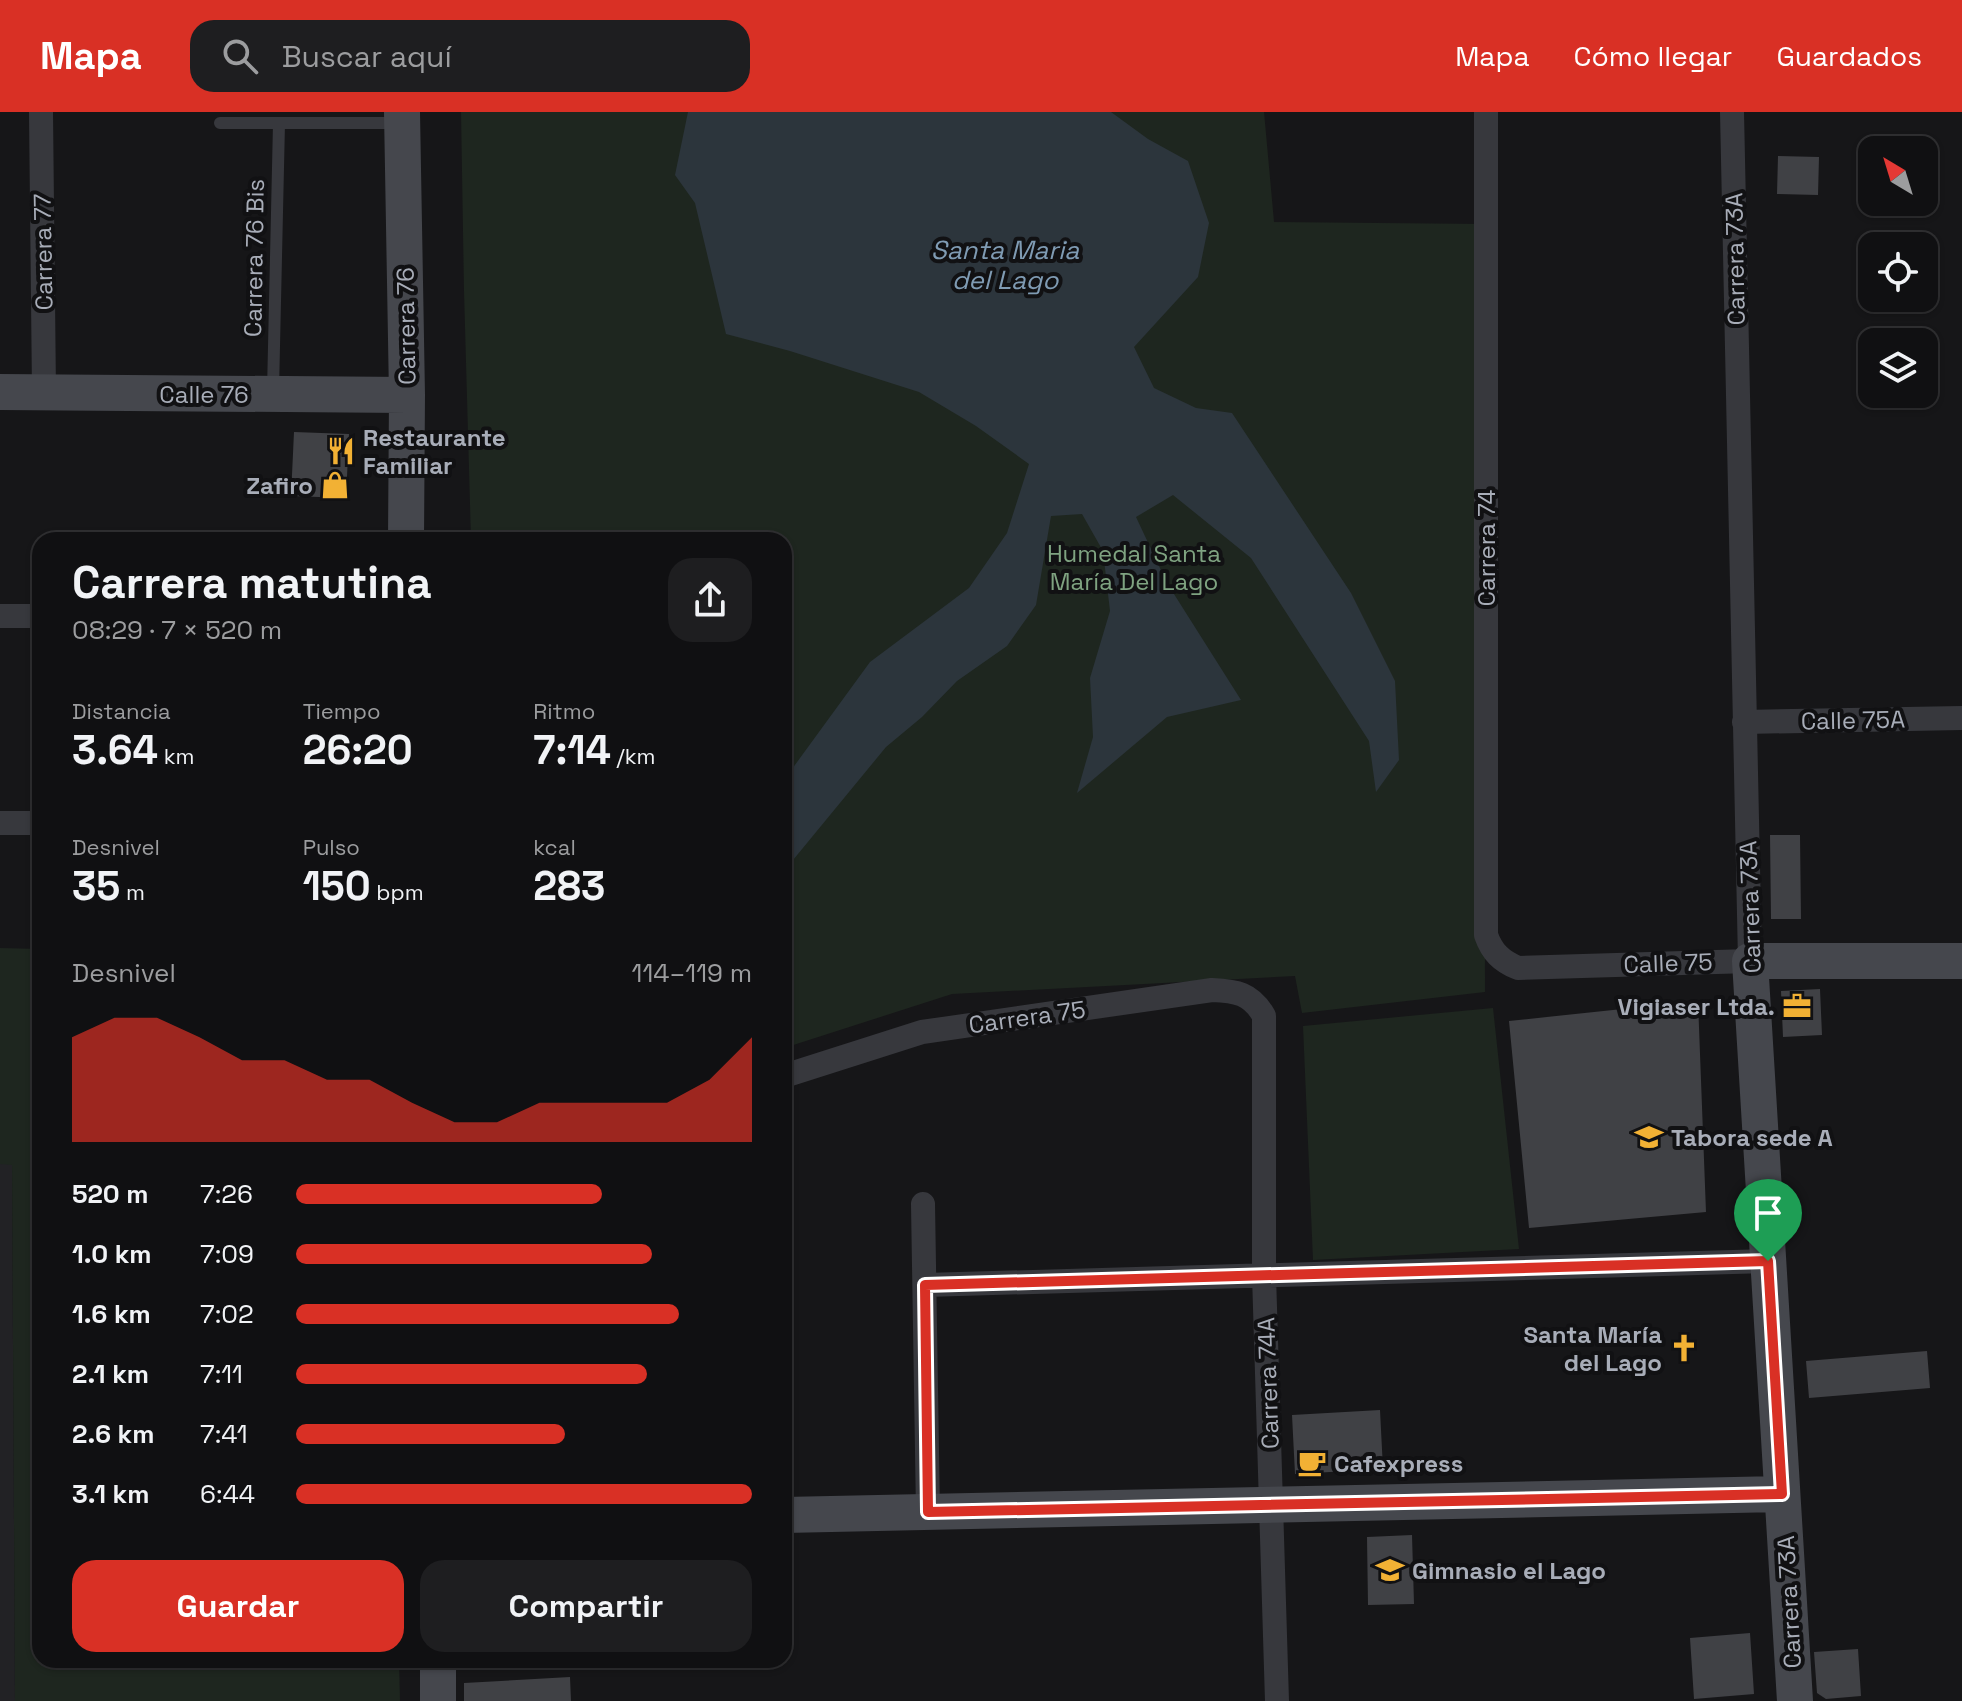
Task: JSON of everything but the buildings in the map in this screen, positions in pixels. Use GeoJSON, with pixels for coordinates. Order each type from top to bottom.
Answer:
{"type":"FeatureCollection","features":[{"type":"Feature","properties":{"kind":"street","name":"Carrera 77"},"geometry":{"type":"LineString","coordinates":[[41,112],[44,392]]}},
{"type":"Feature","properties":{"kind":"street","name":"Carrera 74"},"geometry":{"type":"LineString","coordinates":[[1486,112],[1486,935],[1498,958],[1518,968]]}},
{"type":"Feature","properties":{"kind":"street","name":"Carrera 73A"},"geometry":{"type":"LineString","coordinates":[[1732,112],[1750,961],[1795,1701]]}},
{"type":"Feature","properties":{"kind":"street","name":"Carrera 76"},"geometry":{"type":"LineString","coordinates":[[402,118],[406,532]]}},
{"type":"Feature","properties":{"kind":"street","name":"Calle 76"},"geometry":{"type":"LineString","coordinates":[[0,392],[407,395]]}},
{"type":"Feature","properties":{"kind":"street"},"geometry":{"type":"LineString","coordinates":[[0,616],[32,616]]}},
{"type":"Feature","properties":{"kind":"street","name":"Calle 75A"},"geometry":{"type":"LineString","coordinates":[[1744,722],[1962,718]]}},
{"type":"Feature","properties":{"kind":"street"},"geometry":{"type":"LineString","coordinates":[[0,823],[32,823]]}},
{"type":"Feature","properties":{"kind":"street","name":"Calle 75"},"geometry":{"type":"LineString","coordinates":[[1518,968],[1750,961],[1962,961]]}},
{"type":"Feature","properties":{"kind":"street","name":"Carrera 75"},"geometry":{"type":"LineString","coordinates":[[792,1073],[922,1032],[1212,990],[1237,991],[1258,1005],[1264,1016]]}},
{"type":"Feature","properties":{"kind":"street","name":"Carrera 74A"},"geometry":{"type":"LineString","coordinates":[[1264,1016],[1264,1275],[1277,1701]]}},
{"type":"Feature","properties":{"kind":"street"},"geometry":{"type":"LineString","coordinates":[[923,1204],[928,1512]]}},
{"type":"Feature","properties":{"kind":"street"},"geometry":{"type":"LineString","coordinates":[[925,1285],[1768,1261]]}},
{"type":"Feature","properties":{"kind":"street"},"geometry":{"type":"LineString","coordinates":[[792,1515],[1782,1494]]}},
{"type":"Feature","properties":{"kind":"street"},"geometry":{"type":"LineString","coordinates":[[438,1668],[438,1701]]}},
{"type":"Feature","properties":{"kind":"lane"},"geometry":{"type":"LineString","coordinates":[[220,123],[402,118]]}},
{"type":"Feature","properties":{"kind":"lane","name":"Carrera 76 Bis"},"geometry":{"type":"LineString","coordinates":[[273,394],[279,123]]}},
{"type":"Feature","properties":{"kind":"shaded area"},"geometry":{"type":"Polygon","coordinates":[[[0,1164],[12,1164],[15,1701],[0,1701],[0,1164]]]}},
{"type":"Feature","properties":{"kind":"green space","name":"Humedal Santa María Del Lago"},"geometry":{"type":"Polygon","coordinates":[[[461,112],[1264,112],[1274,222],[1484,224],[1485,992],[1302,1013],[1295,976],[952,994],[792,1045],[792,532],[471,532],[461,112]]]}},
{"type":"Feature","properties":{"kind":"green space"},"geometry":{"type":"Polygon","coordinates":[[[0,948],[32,949],[32,1668],[399,1668],[400,1701],[15,1701],[12,1165],[0,1164],[0,948]]]}},
{"type":"Feature","properties":{"kind":"green space"},"geometry":{"type":"Polygon","coordinates":[[[1493,1008],[1519,1249],[1313,1260],[1303,1026],[1493,1008]]]}},
{"type":"Feature","properties":{"kind":"water","name":"Santa Maria del Lago"},"geometry":{"type":"Polygon","coordinates":[[[688,112],[1111,112],[1148,139],[1188,161],[1209,223],[1198,277],[1134,347],[1154,388],[1196,408],[1232,413],[1351,593],[1395,681],[1399,760],[1376,792],[1369,741],[1251,558],[1173,495],[1136,517],[1167,583],[1241,700],[1167,717],[1077,793],[1093,737],[1090,678],[1110,611],[1103,551],[1082,514],[1051,516],[1036,605],[1007,646],[957,681],[922,717],[886,747],[792,861],[792,769],[870,662],[969,588],[1007,533],[1029,464],[976,426],[919,392],[726,334],[695,203],[675,175],[688,112]]]}},
{"type":"Feature","properties":{"kind":"place","name":"Restaurante Familiar"},"geometry":{"type":"Point","coordinates":[341,451]}},
{"type":"Feature","properties":{"kind":"place","name":"Zafiro"},"geometry":{"type":"Point","coordinates":[335,485]}},
{"type":"Feature","properties":{"kind":"place","name":"Vigiaser Ltda."},"geometry":{"type":"Point","coordinates":[1797,1006]}},
{"type":"Feature","properties":{"kind":"place","name":"Tabora sede A"},"geometry":{"type":"Point","coordinates":[1649,1137]}},
{"type":"Feature","properties":{"kind":"place","name":"Santa María del Lago"},"geometry":{"type":"Point","coordinates":[1684,1348]}},
{"type":"Feature","properties":{"kind":"place","name":"Cafexpress"},"geometry":{"type":"Point","coordinates":[1312,1463]}},
{"type":"Feature","properties":{"kind":"place","name":"Gimnasio el Lago"},"geometry":{"type":"Point","coordinates":[1390,1570]}},
{"type":"Feature","properties":{"kind":"route"},"geometry":{"type":"LineString","coordinates":[[1768,1261],[1782,1494],[928,1512],[925,1285],[1768,1261]]}}]}
